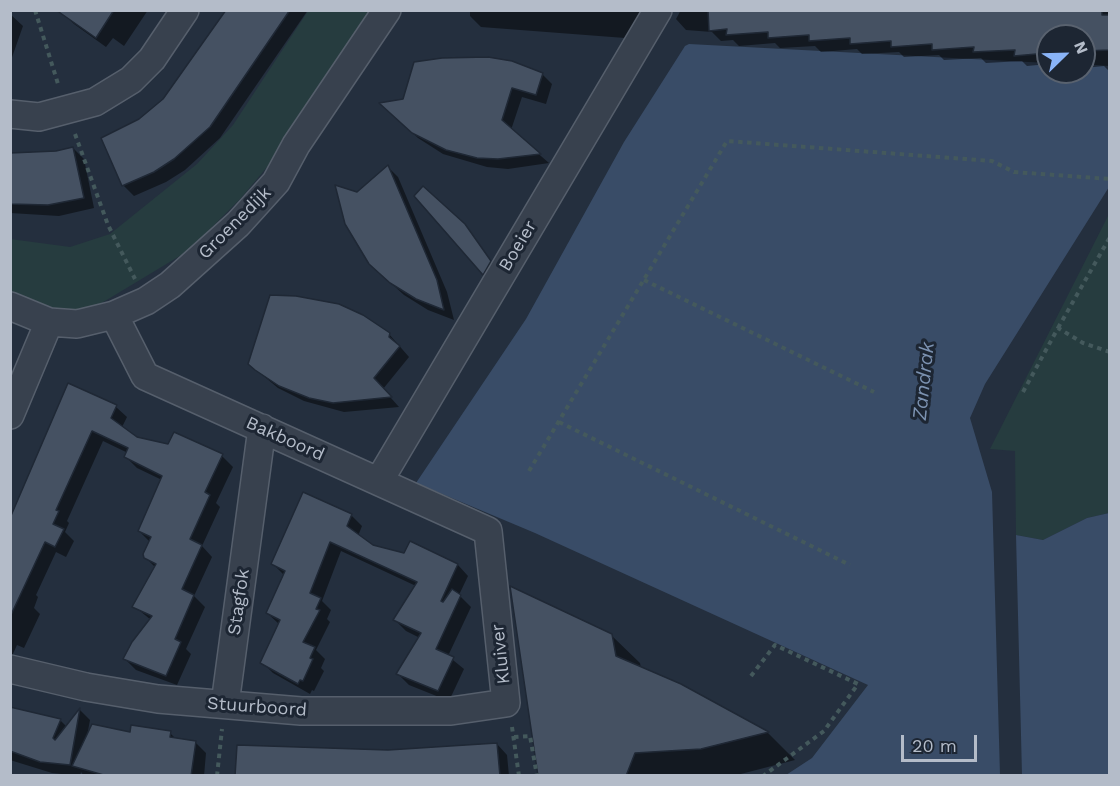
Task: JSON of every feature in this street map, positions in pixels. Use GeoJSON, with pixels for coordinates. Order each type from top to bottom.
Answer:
{"type":"FeatureCollection","features":[{"type":"Feature","properties":{"kind":"street"},"geometry":{"type":"LineString","coordinates":[[10,114],[39,117],[95,102],[131,80],[152,59],[185,10]]}},
{"type":"Feature","properties":{"kind":"street","name":"Groenedijk"},"geometry":{"type":"LineString","coordinates":[[10,306],[49,322],[77,324],[114,315],[146,301],[170,285],[238,224],[276,182],[296,146],[387,10]]}},
{"type":"Feature","properties":{"kind":"street","name":"Boeier"},"geometry":{"type":"LineString","coordinates":[[379,481],[658,10]]}},
{"type":"Feature","properties":{"kind":"street","name":"Bakboord"},"geometry":{"type":"LineString","coordinates":[[114,315],[144,376],[488,531]]}},
{"type":"Feature","properties":{"kind":"street"},"geometry":{"type":"LineString","coordinates":[[10,415],[49,322]]}},
{"type":"Feature","properties":{"kind":"street","name":"Stagfok"},"geometry":{"type":"LineString","coordinates":[[225,704],[262,428]]}},
{"type":"Feature","properties":{"kind":"street","name":"Kluiver"},"geometry":{"type":"LineString","coordinates":[[488,531],[506,703]]}},
{"type":"Feature","properties":{"kind":"street","name":"Stuurboord"},"geometry":{"type":"LineString","coordinates":[[10,669],[158,699],[301,711],[451,711],[506,703]]}},
{"type":"Feature","properties":{"kind":"path"},"geometry":{"type":"LineString","coordinates":[[35,10],[67,111],[108,225],[146,301]]}},
{"type":"Feature","properties":{"kind":"path"},"geometry":{"type":"LineString","coordinates":[[529,471],[727,141],[992,161],[1014,172],[1110,179]]}},
{"type":"Feature","properties":{"kind":"path"},"geometry":{"type":"LineString","coordinates":[[1023,392],[1110,237]]}},
{"type":"Feature","properties":{"kind":"path"},"geometry":{"type":"LineString","coordinates":[[644,280],[874,392]]}},
{"type":"Feature","properties":{"kind":"path"},"geometry":{"type":"LineString","coordinates":[[1058,328],[1083,343],[1110,352]]}},
{"type":"Feature","properties":{"kind":"path"},"geometry":{"type":"LineString","coordinates":[[559,422],[850,565]]}},
{"type":"Feature","properties":{"kind":"path"},"geometry":{"type":"LineString","coordinates":[[751,676],[775,645],[858,684],[824,731],[764,776]]}},
{"type":"Feature","properties":{"kind":"path","name":"Kluiver"},"geometry":{"type":"LineString","coordinates":[[506,703],[514,737],[519,776]]}},
{"type":"Feature","properties":{"kind":"path"},"geometry":{"type":"LineString","coordinates":[[217,776],[225,704]]}},
{"type":"Feature","properties":{"kind":"path"},"geometry":{"type":"LineString","coordinates":[[514,737],[530,736],[537,776]]}},
{"type":"Feature","properties":{"kind":"green space"},"geometry":{"type":"Polygon","coordinates":[[[308,11],[374,11],[289,141],[241,198],[188,251],[95,307],[51,316],[11,299],[10,239],[70,247],[110,234],[197,164],[233,125],[308,11]]]}},
{"type":"Feature","properties":{"kind":"green space"},"geometry":{"type":"Polygon","coordinates":[[[1109,214],[1109,513],[1087,518],[1043,540],[1016,535],[1015,451],[990,449],[1109,214]]]}},
{"type":"Feature","properties":{"kind":"water","name":"Zandrak"},"geometry":{"type":"Polygon","coordinates":[[[689,44],[1036,62],[1036,84],[1096,84],[1096,65],[1109,66],[1109,187],[985,384],[970,418],[992,492],[1000,775],[786,775],[812,758],[868,685],[535,533],[416,483],[526,319],[624,142],[685,46],[689,44]]]}},
{"type":"Feature","properties":{"kind":"water"},"geometry":{"type":"Polygon","coordinates":[[[1109,513],[1109,775],[1022,775],[1016,535],[1043,540],[1087,518],[1109,513]]]}},
{"type":"Feature","properties":{"kind":"building"},"geometry":{"type":"Polygon","coordinates":[[[56,10],[114,10],[96,38],[56,10]]]}},
{"type":"Feature","properties":{"kind":"building"},"geometry":{"type":"Polygon","coordinates":[[[226,10],[290,10],[210,127],[174,159],[154,172],[122,186],[101,138],[139,119],[163,99],[226,10]]]}},
{"type":"Feature","properties":{"kind":"building"},"geometry":{"type":"Polygon","coordinates":[[[708,10],[1102,10],[1102,15],[1110,15],[1110,50],[1096,51],[1096,24],[1036,24],[1036,54],[1014,56],[1015,50],[973,52],[974,47],[932,50],[932,44],[891,47],[891,41],[850,44],[850,38],[809,41],[809,35],[768,38],[768,32],[726,35],[727,29],[709,31],[708,10]]]}},
{"type":"Feature","properties":{"kind":"building"},"geometry":{"type":"Polygon","coordinates":[[[488,57],[512,61],[543,73],[536,95],[512,88],[502,120],[541,154],[498,159],[477,158],[446,150],[412,133],[379,103],[403,99],[414,62],[442,58],[488,57]]]}},
{"type":"Feature","properties":{"kind":"building"},"geometry":{"type":"Polygon","coordinates":[[[73,147],[84,198],[48,205],[10,204],[10,153],[56,151],[73,147]]]}},
{"type":"Feature","properties":{"kind":"building"},"geometry":{"type":"Polygon","coordinates":[[[388,165],[437,280],[444,310],[416,299],[390,283],[369,264],[345,224],[335,185],[357,192],[388,165]]]}},
{"type":"Feature","properties":{"kind":"building"},"geometry":{"type":"Polygon","coordinates":[[[423,186],[465,224],[491,261],[483,275],[414,196],[423,186]]]}},
{"type":"Feature","properties":{"kind":"building"},"geometry":{"type":"Polygon","coordinates":[[[270,295],[296,296],[339,304],[363,315],[390,333],[389,337],[400,346],[374,378],[392,397],[333,403],[309,398],[279,386],[255,370],[248,364],[270,295]]]}},
{"type":"Feature","properties":{"kind":"building"},"geometry":{"type":"Polygon","coordinates":[[[68,383],[117,405],[111,418],[137,437],[168,444],[174,432],[223,454],[205,492],[210,495],[190,539],[202,545],[182,589],[194,595],[175,639],[181,642],[166,676],[123,659],[132,642],[152,616],[132,607],[156,564],[144,558],[143,554],[151,537],[138,531],[162,476],[124,457],[128,448],[92,431],[56,510],[59,511],[53,524],[64,529],[55,547],[45,542],[10,617],[10,518],[68,383]]]}},
{"type":"Feature","properties":{"kind":"building"},"geometry":{"type":"Polygon","coordinates":[[[303,492],[352,514],[347,526],[373,545],[404,553],[410,541],[458,564],[441,601],[443,602],[452,589],[461,595],[436,649],[454,657],[438,691],[396,674],[421,633],[393,620],[417,582],[330,542],[310,593],[321,598],[316,609],[320,610],[303,642],[315,647],[310,658],[313,659],[303,681],[300,680],[298,684],[260,663],[280,620],[266,613],[285,571],[271,564],[303,492]]]}},
{"type":"Feature","properties":{"kind":"building"},"geometry":{"type":"Polygon","coordinates":[[[510,586],[612,634],[616,656],[681,684],[769,732],[701,749],[635,753],[626,776],[538,776],[510,586]]]}},
{"type":"Feature","properties":{"kind":"building"},"geometry":{"type":"Polygon","coordinates":[[[10,707],[61,719],[53,738],[55,740],[80,708],[70,765],[40,762],[10,751],[10,707]]]}},
{"type":"Feature","properties":{"kind":"building"},"geometry":{"type":"Polygon","coordinates":[[[92,724],[130,732],[131,725],[171,731],[170,737],[196,741],[191,776],[107,776],[72,766],[92,724]]]}},
{"type":"Feature","properties":{"kind":"building"},"geometry":{"type":"Polygon","coordinates":[[[497,743],[500,776],[235,776],[237,745],[388,750],[497,743]]]}}]}
